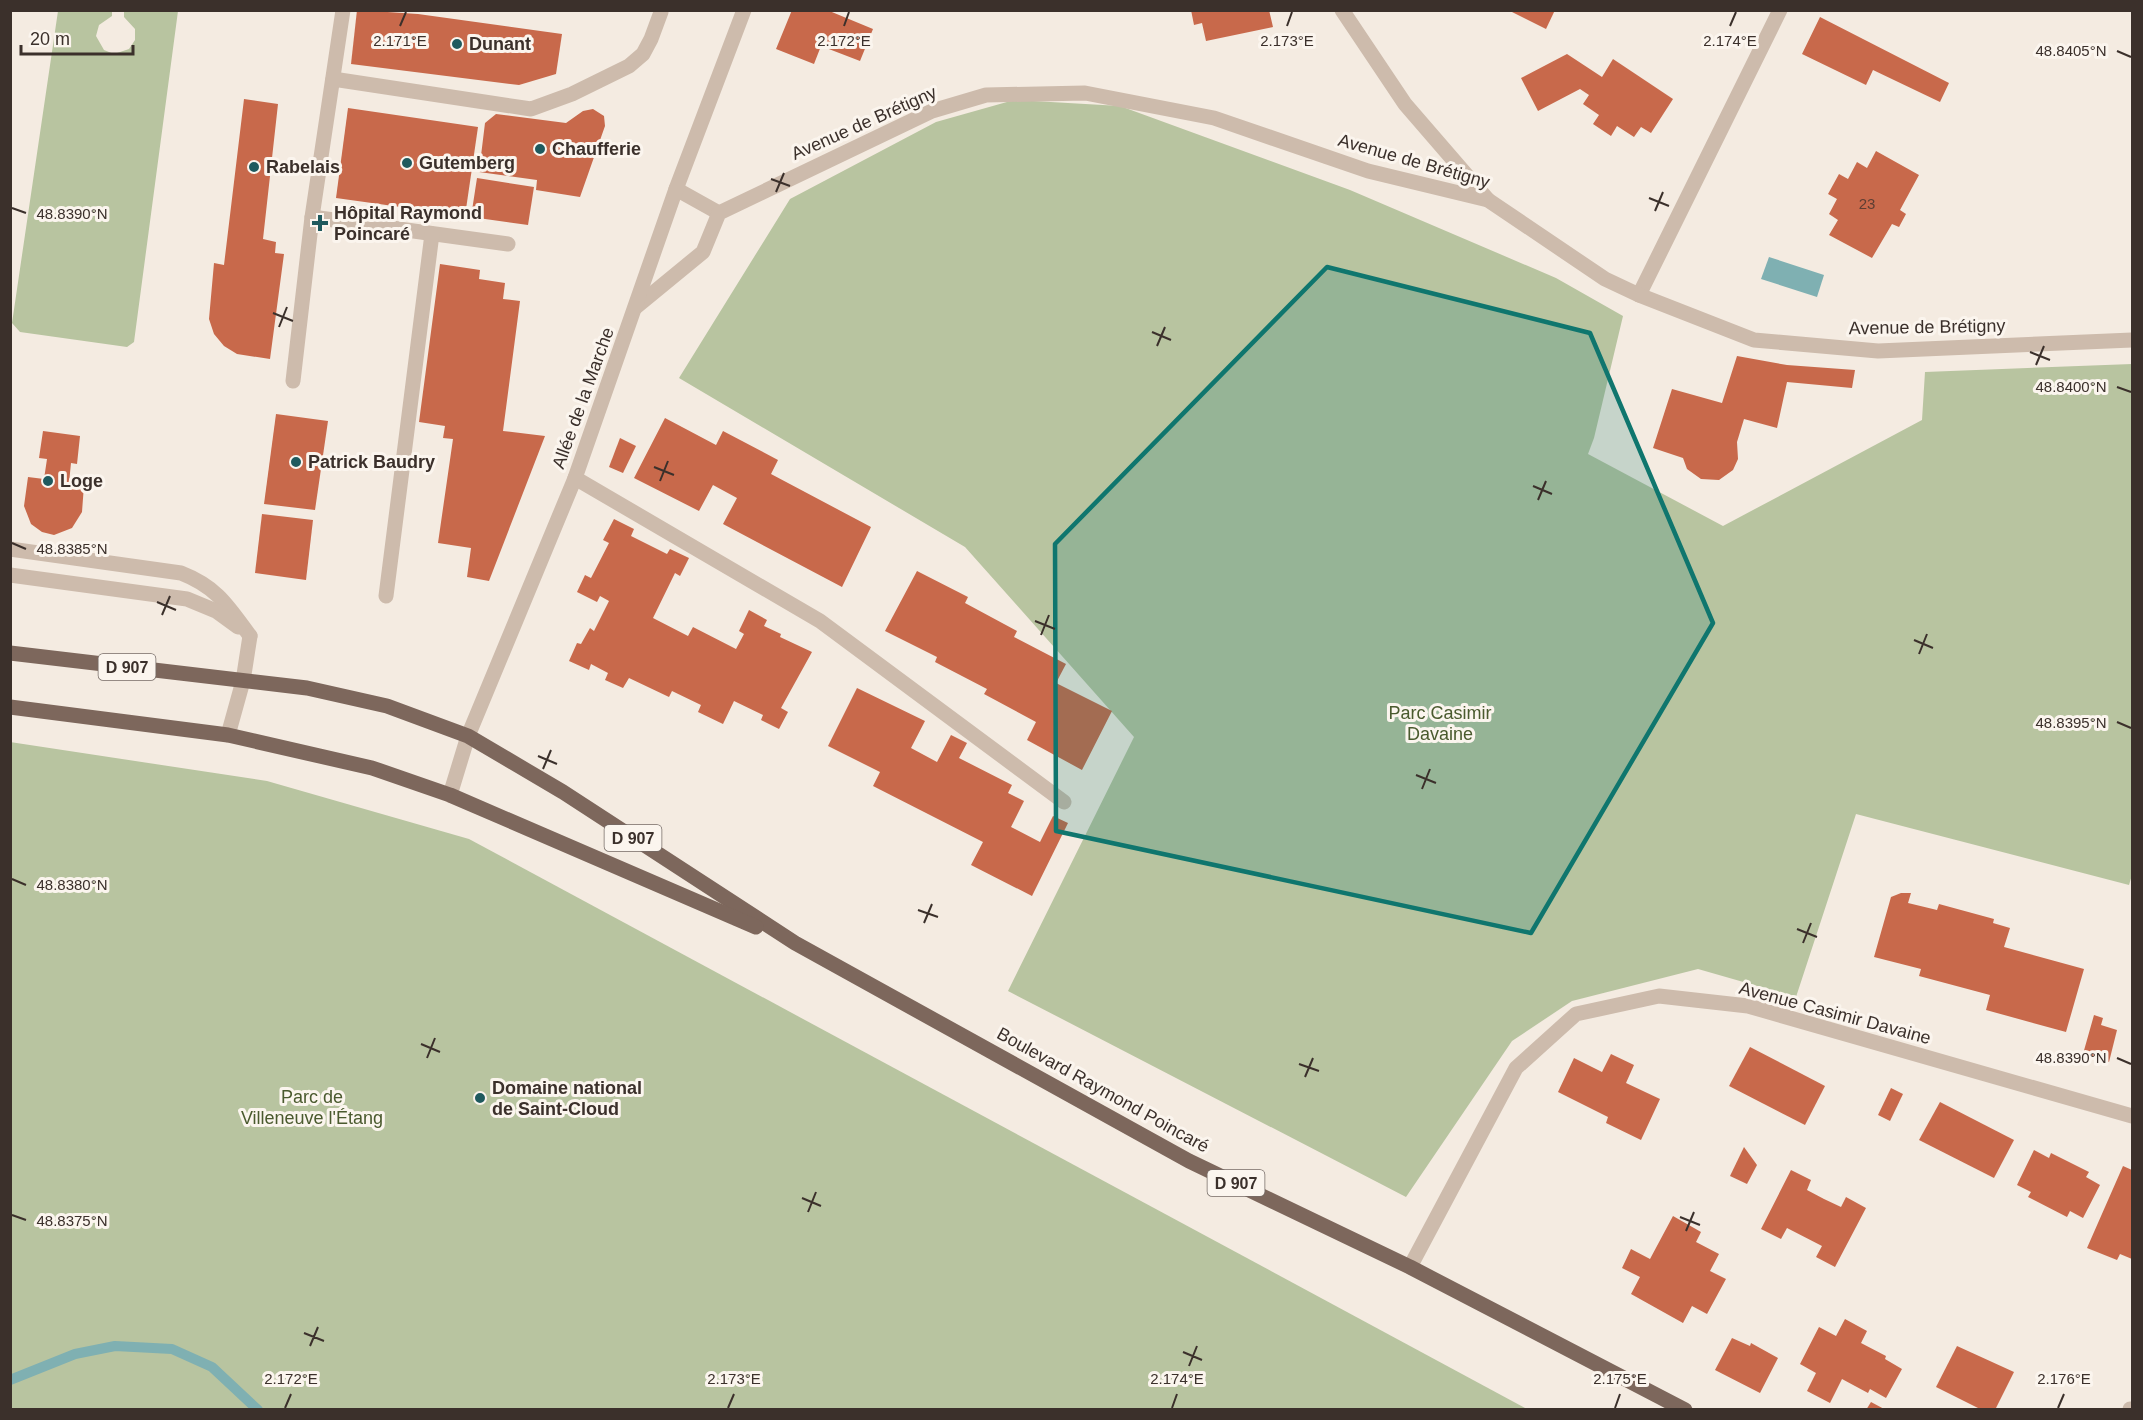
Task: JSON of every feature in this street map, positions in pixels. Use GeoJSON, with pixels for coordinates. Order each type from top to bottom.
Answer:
{"type":"FeatureCollection","features":[{"type":"Feature","properties":{"kind":"main road","name":"Boulevard Raymond Poincaré"},"geometry":{"type":"LineString","coordinates":[[10,653],[308,688],[387,706],[468,736],[563,792],[795,944],[1189,1161],[1410,1267],[1685,1410]]}},
{"type":"Feature","properties":{"kind":"main road","name":"Boulevard Raymond Poincaré"},"geometry":{"type":"LineString","coordinates":[[10,707],[228,735],[372,768],[450,795],[795,944]]}},
{"type":"Feature","properties":{"kind":"street"},"geometry":{"type":"LineString","coordinates":[[292,381],[312,217],[343,10]]}},
{"type":"Feature","properties":{"kind":"street","name":"Allée de la Marche"},"geometry":{"type":"LineString","coordinates":[[450,795],[468,736],[575,478],[676,189],[744,10]]}},
{"type":"Feature","properties":{"kind":"street"},"geometry":{"type":"LineString","coordinates":[[1342,10],[1405,104],[1488,200]]}},
{"type":"Feature","properties":{"kind":"street"},"geometry":{"type":"LineString","coordinates":[[1639,295],[1780,10]]}},
{"type":"Feature","properties":{"kind":"street"},"geometry":{"type":"LineString","coordinates":[[333,80],[531,109],[572,94],[630,66],[647,47],[661,12]]}},
{"type":"Feature","properties":{"kind":"street","name":"Avenue de Brétigny"},"geometry":{"type":"LineString","coordinates":[[719,213],[932,111],[986,95],[1085,93],[1214,118],[1368,171],[1488,200],[1605,279],[1639,295],[1754,340],[1878,351],[2133,340]]}},
{"type":"Feature","properties":{"kind":"street"},"geometry":{"type":"LineString","coordinates":[[636,307],[703,252],[719,213],[676,189]]}},
{"type":"Feature","properties":{"kind":"street"},"geometry":{"type":"LineString","coordinates":[[312,217],[508,244]]}},
{"type":"Feature","properties":{"kind":"street"},"geometry":{"type":"LineString","coordinates":[[386,596],[432,234]]}},
{"type":"Feature","properties":{"kind":"street"},"geometry":{"type":"LineString","coordinates":[[575,478],[820,621],[1064,802]]}},
{"type":"Feature","properties":{"kind":"street"},"geometry":{"type":"LineString","coordinates":[[10,549],[181,573],[198,579],[221,596],[250,636],[243,681],[228,735]]}},
{"type":"Feature","properties":{"kind":"street"},"geometry":{"type":"LineString","coordinates":[[10,575],[187,599],[216,611],[250,636]]}},
{"type":"Feature","properties":{"kind":"street","name":"Avenue Casimir Davaine"},"geometry":{"type":"LineString","coordinates":[[1410,1267],[1516,1068],[1576,1014],[1659,996],[1748,1006],[2133,1116]]}},
{"type":"Feature","properties":{"kind":"highlighted area"},"geometry":{"type":"Polygon","coordinates":[[[1327,267],[1590,333],[1713,623],[1531,933],[1056,831],[1055,544],[1327,267]]]}},
{"type":"Feature","properties":{"kind":"green space"},"geometry":{"type":"Polygon","coordinates":[[[58,11],[112,11],[112,16],[99,25],[96,36],[104,50],[114,54],[129,49],[135,40],[135,29],[124,17],[124,11],[178,11],[134,342],[127,347],[20,332],[12,323],[58,11]]]}},
{"type":"Feature","properties":{"kind":"green space","name":"Parc Casimir Davaine"},"geometry":{"type":"Polygon","coordinates":[[[1014,100],[1120,106],[1350,190],[1556,278],[1623,316],[1594,438],[1588,454],[1723,526],[1922,420],[1925,372],[2132,364],[2132,875],[2129,885],[1856,814],[1796,997],[1698,969],[1572,1001],[1512,1041],[1406,1197],[1008,991],[1134,737],[965,547],[679,378],[790,199],[936,122],[1014,100]]]}},
{"type":"Feature","properties":{"kind":"green space","name":"Domaine national de Saint-Cloud"},"geometry":{"type":"Polygon","coordinates":[[[10,742],[267,781],[469,839],[1527,1409],[11,1409],[10,742]]]}},
{"type":"Feature","properties":{"kind":"water"},"geometry":{"type":"Polygon","coordinates":[[[1769,257],[1824,275],[1817,297],[1761,279],[1769,257]]]}},
{"type":"Feature","properties":{"kind":"building","name":"Dunant"},"geometry":{"type":"Polygon","coordinates":[[[357,10],[418,14],[562,34],[556,74],[519,85],[351,64],[357,10]]]}},
{"type":"Feature","properties":{"kind":"building"},"geometry":{"type":"Polygon","coordinates":[[[792,10],[827,10],[873,29],[860,61],[821,46],[814,64],[776,49],[792,10]]]}},
{"type":"Feature","properties":{"kind":"building"},"geometry":{"type":"Polygon","coordinates":[[[1191,10],[1269,10],[1273,27],[1206,41],[1202,23],[1194,25],[1191,10]]]}},
{"type":"Feature","properties":{"kind":"building"},"geometry":{"type":"Polygon","coordinates":[[[1508,10],[1555,10],[1546,29],[1508,10]]]}},
{"type":"Feature","properties":{"kind":"building"},"geometry":{"type":"Polygon","coordinates":[[[1820,17],[1949,83],[1940,102],[1873,70],[1866,85],[1802,54],[1820,17]]]}},
{"type":"Feature","properties":{"kind":"building"},"geometry":{"type":"Polygon","coordinates":[[[1567,54],[1602,77],[1613,59],[1673,99],[1651,133],[1641,127],[1634,137],[1617,126],[1611,136],[1593,124],[1599,115],[1583,104],[1589,95],[1580,89],[1538,111],[1521,78],[1567,54]]]}},
{"type":"Feature","properties":{"kind":"building","name":"Rabelais"},"geometry":{"type":"Polygon","coordinates":[[[244,99],[278,104],[263,239],[276,242],[275,253],[284,254],[270,359],[237,354],[224,346],[214,334],[209,319],[214,263],[224,265],[244,99]]]}},
{"type":"Feature","properties":{"kind":"building","name":"Gutemberg"},"geometry":{"type":"Polygon","coordinates":[[[348,108],[478,127],[465,216],[336,198],[348,108]]]}},
{"type":"Feature","properties":{"kind":"building","name":"Chaufferie"},"geometry":{"type":"Polygon","coordinates":[[[593,109],[604,116],[605,126],[580,197],[536,190],[537,180],[479,172],[485,123],[496,114],[566,123],[583,111],[593,109]]]}},
{"type":"Feature","properties":{"kind":"building"},"geometry":{"type":"Polygon","coordinates":[[[1876,151],[1919,175],[1900,210],[1906,214],[1899,227],[1892,224],[1872,258],[1829,235],[1838,220],[1829,214],[1837,199],[1828,194],[1839,174],[1848,179],[1857,162],[1867,168],[1876,151]]]}},
{"type":"Feature","properties":{"kind":"building"},"geometry":{"type":"Polygon","coordinates":[[[477,178],[534,187],[528,225],[471,217],[477,178]]]}},
{"type":"Feature","properties":{"kind":"building"},"geometry":{"type":"Polygon","coordinates":[[[440,264],[480,270],[479,279],[505,283],[503,299],[520,301],[503,431],[545,436],[489,581],[467,577],[471,548],[438,543],[453,439],[443,438],[445,426],[419,422],[440,264]]]}},
{"type":"Feature","properties":{"kind":"building"},"geometry":{"type":"Polygon","coordinates":[[[1737,356],[1787,365],[1855,370],[1852,388],[1787,382],[1777,428],[1744,419],[1737,442],[1738,459],[1733,470],[1719,480],[1701,479],[1687,469],[1683,458],[1653,448],[1672,389],[1722,403],[1737,356]]]}},
{"type":"Feature","properties":{"kind":"building","name":"Patrick Baudry"},"geometry":{"type":"Polygon","coordinates":[[[276,414],[328,421],[315,510],[264,504],[276,414]]]}},
{"type":"Feature","properties":{"kind":"building"},"geometry":{"type":"Polygon","coordinates":[[[665,418],[716,445],[723,431],[778,460],[771,474],[871,527],[842,587],[723,524],[737,498],[713,485],[699,511],[634,478],[665,418]]]}},
{"type":"Feature","properties":{"kind":"building","name":"Loge"},"geometry":{"type":"Polygon","coordinates":[[[43,431],[80,436],[77,464],[71,463],[69,483],[84,485],[82,512],[72,528],[54,535],[42,532],[31,524],[24,506],[28,477],[44,479],[47,459],[39,458],[43,431]]]}},
{"type":"Feature","properties":{"kind":"building"},"geometry":{"type":"Polygon","coordinates":[[[620,438],[636,446],[623,473],[609,467],[620,438]]]}},
{"type":"Feature","properties":{"kind":"building"},"geometry":{"type":"Polygon","coordinates":[[[262,514],[313,520],[306,580],[255,573],[262,514]]]}},
{"type":"Feature","properties":{"kind":"building"},"geometry":{"type":"Polygon","coordinates":[[[614,519],[634,529],[631,536],[667,554],[670,549],[689,558],[680,576],[675,573],[653,618],[688,636],[693,627],[736,649],[744,634],[739,631],[749,610],[767,620],[764,626],[781,634],[780,637],[812,652],[781,708],[788,712],[779,729],[761,720],[763,715],[734,701],[723,724],[698,712],[701,705],[672,691],[669,697],[629,678],[623,688],[605,680],[608,673],[591,664],[589,670],[569,661],[577,643],[581,644],[590,628],[594,631],[609,601],[600,596],[597,602],[577,592],[585,575],[591,578],[609,543],[603,540],[614,519]]]}},
{"type":"Feature","properties":{"kind":"building"},"geometry":{"type":"Polygon","coordinates":[[[917,571],[968,597],[965,603],[1017,631],[1014,637],[1066,664],[1056,683],[1112,711],[1082,770],[1027,740],[1036,722],[984,694],[987,689],[935,662],[937,657],[885,631],[917,571]]]}},
{"type":"Feature","properties":{"kind":"building"},"geometry":{"type":"Polygon","coordinates":[[[857,688],[925,721],[911,748],[937,762],[951,735],[967,743],[959,758],[1012,785],[1008,793],[1024,801],[1011,827],[1040,842],[1053,816],[1068,823],[1032,896],[971,865],[983,842],[873,786],[880,772],[828,746],[857,688]]]}},
{"type":"Feature","properties":{"kind":"building"},"geometry":{"type":"Polygon","coordinates":[[[1901,893],[1911,893],[1908,903],[1937,910],[1939,904],[1994,919],[1993,923],[2010,928],[2004,947],[2084,969],[2066,1032],[1986,1010],[1990,995],[1919,976],[1921,969],[1874,957],[1891,897],[1901,893]]]}},
{"type":"Feature","properties":{"kind":"building"},"geometry":{"type":"Polygon","coordinates":[[[2094,1015],[2103,1018],[2101,1025],[2117,1030],[2109,1062],[2083,1054],[2094,1015]]]}},
{"type":"Feature","properties":{"kind":"building"},"geometry":{"type":"Polygon","coordinates":[[[1750,1047],[1825,1086],[1805,1125],[1729,1086],[1750,1047]]]}},
{"type":"Feature","properties":{"kind":"building"},"geometry":{"type":"Polygon","coordinates":[[[1611,1054],[1634,1065],[1626,1083],[1660,1099],[1641,1140],[1606,1123],[1608,1117],[1558,1092],[1574,1058],[1602,1072],[1611,1054]]]}},
{"type":"Feature","properties":{"kind":"building"},"geometry":{"type":"Polygon","coordinates":[[[1891,1088],[1903,1094],[1890,1121],[1878,1115],[1891,1088]]]}},
{"type":"Feature","properties":{"kind":"building"},"geometry":{"type":"Polygon","coordinates":[[[1940,1102],[2014,1140],[1994,1178],[1919,1140],[1940,1102]]]}},
{"type":"Feature","properties":{"kind":"building"},"geometry":{"type":"Polygon","coordinates":[[[1744,1147],[1757,1165],[1747,1184],[1730,1176],[1744,1147]]]}},
{"type":"Feature","properties":{"kind":"building"},"geometry":{"type":"Polygon","coordinates":[[[2034,1150],[2049,1158],[2051,1153],[2089,1172],[2086,1177],[2100,1185],[2083,1218],[2070,1211],[2067,1217],[2028,1197],[2031,1192],[2017,1185],[2034,1150]]]}},
{"type":"Feature","properties":{"kind":"building"},"geometry":{"type":"Polygon","coordinates":[[[2123,1166],[2132,1170],[2132,1259],[2120,1254],[2117,1260],[2087,1248],[2123,1166]]]}},
{"type":"Feature","properties":{"kind":"building"},"geometry":{"type":"Polygon","coordinates":[[[1791,1170],[1811,1180],[1807,1190],[1824,1199],[1841,1207],[1846,1197],[1866,1208],[1835,1267],[1816,1257],[1822,1246],[1787,1228],[1781,1239],[1761,1229],[1791,1170]]]}},
{"type":"Feature","properties":{"kind":"building"},"geometry":{"type":"Polygon","coordinates":[[[1673,1216],[1701,1232],[1696,1242],[1719,1254],[1710,1271],[1726,1279],[1707,1314],[1692,1306],[1683,1323],[1631,1294],[1640,1277],[1622,1268],[1631,1249],[1650,1259],[1673,1216]]]}},
{"type":"Feature","properties":{"kind":"building"},"geometry":{"type":"Polygon","coordinates":[[[1845,1319],[1867,1331],[1861,1343],[1886,1356],[1885,1359],[1902,1369],[1886,1398],[1870,1389],[1868,1393],[1842,1379],[1830,1403],[1807,1391],[1816,1373],[1800,1364],[1819,1327],[1836,1336],[1845,1319]]]}},
{"type":"Feature","properties":{"kind":"building"},"geometry":{"type":"Polygon","coordinates":[[[1732,1338],[1750,1346],[1751,1343],[1778,1358],[1760,1393],[1715,1370],[1732,1338]]]}},
{"type":"Feature","properties":{"kind":"building"},"geometry":{"type":"Polygon","coordinates":[[[1957,1346],[2014,1372],[1995,1410],[1982,1410],[1936,1387],[1957,1346]]]}},
{"type":"Feature","properties":{"kind":"building"},"geometry":{"type":"Polygon","coordinates":[[[1871,1402],[1886,1410],[1866,1410],[1871,1402]]]}},
{"type":"Feature","properties":{"kind":"waterway"},"geometry":{"type":"LineString","coordinates":[[10,1380],[75,1354],[115,1346],[172,1349],[212,1367],[258,1410]]}},
{"type":"Feature","properties":{"kind":"place","name":"Dunant"},"geometry":{"type":"Point","coordinates":[457,44]}},
{"type":"Feature","properties":{"kind":"place","name":"Chaufferie"},"geometry":{"type":"Point","coordinates":[540,149]}},
{"type":"Feature","properties":{"kind":"place","name":"Gutemberg"},"geometry":{"type":"Point","coordinates":[407,163]}},
{"type":"Feature","properties":{"kind":"place","name":"Rabelais"},"geometry":{"type":"Point","coordinates":[254,167]}},
{"type":"Feature","properties":{"kind":"place","name":"Hôpital Raymond Poincaré"},"geometry":{"type":"Point","coordinates":[320,223]}},
{"type":"Feature","properties":{"kind":"place","name":"Patrick Baudry"},"geometry":{"type":"Point","coordinates":[296,462]}},
{"type":"Feature","properties":{"kind":"place","name":"Loge"},"geometry":{"type":"Point","coordinates":[48,481]}},
{"type":"Feature","properties":{"kind":"place","name":"Domaine national de Saint-Cloud"},"geometry":{"type":"Point","coordinates":[480,1098]}},
{"type":"Feature","properties":{"kind":"park label","name":"Parc de Villeneuve l'Étang"},"geometry":{"type":"Point","coordinates":[312,1107]}}]}
